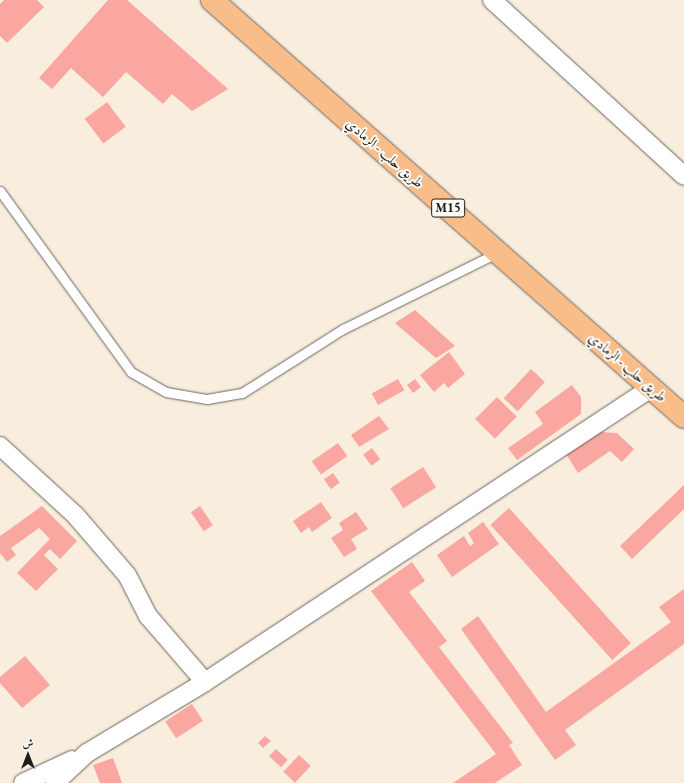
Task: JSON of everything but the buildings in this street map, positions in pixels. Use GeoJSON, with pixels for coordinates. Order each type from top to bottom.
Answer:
{"type":"FeatureCollection","features":[{"type":"Feature","properties":{"kind":"highway","name":"طريق حلب - الرمادي"},"geometry":{"type":"LineString","coordinates":[[212,0],[684,417]]}},
{"type":"Feature","properties":{"kind":"street"},"geometry":{"type":"LineString","coordinates":[[492,0],[684,176]]}},
{"type":"Feature","properties":{"kind":"street"},"geometry":{"type":"LineString","coordinates":[[23,783],[87,753],[205,682],[651,388]]}},
{"type":"Feature","properties":{"kind":"street"},"geometry":{"type":"LineString","coordinates":[[0,446],[76,516],[127,575],[148,616],[205,682]]}},
{"type":"Feature","properties":{"kind":"street"},"geometry":{"type":"LineString","coordinates":[[55,783],[87,753]]}},
{"type":"Feature","properties":{"kind":"lane"},"geometry":{"type":"LineString","coordinates":[[0,191],[131,372],[166,392],[207,399],[242,393],[343,329],[498,252]]}}]}
